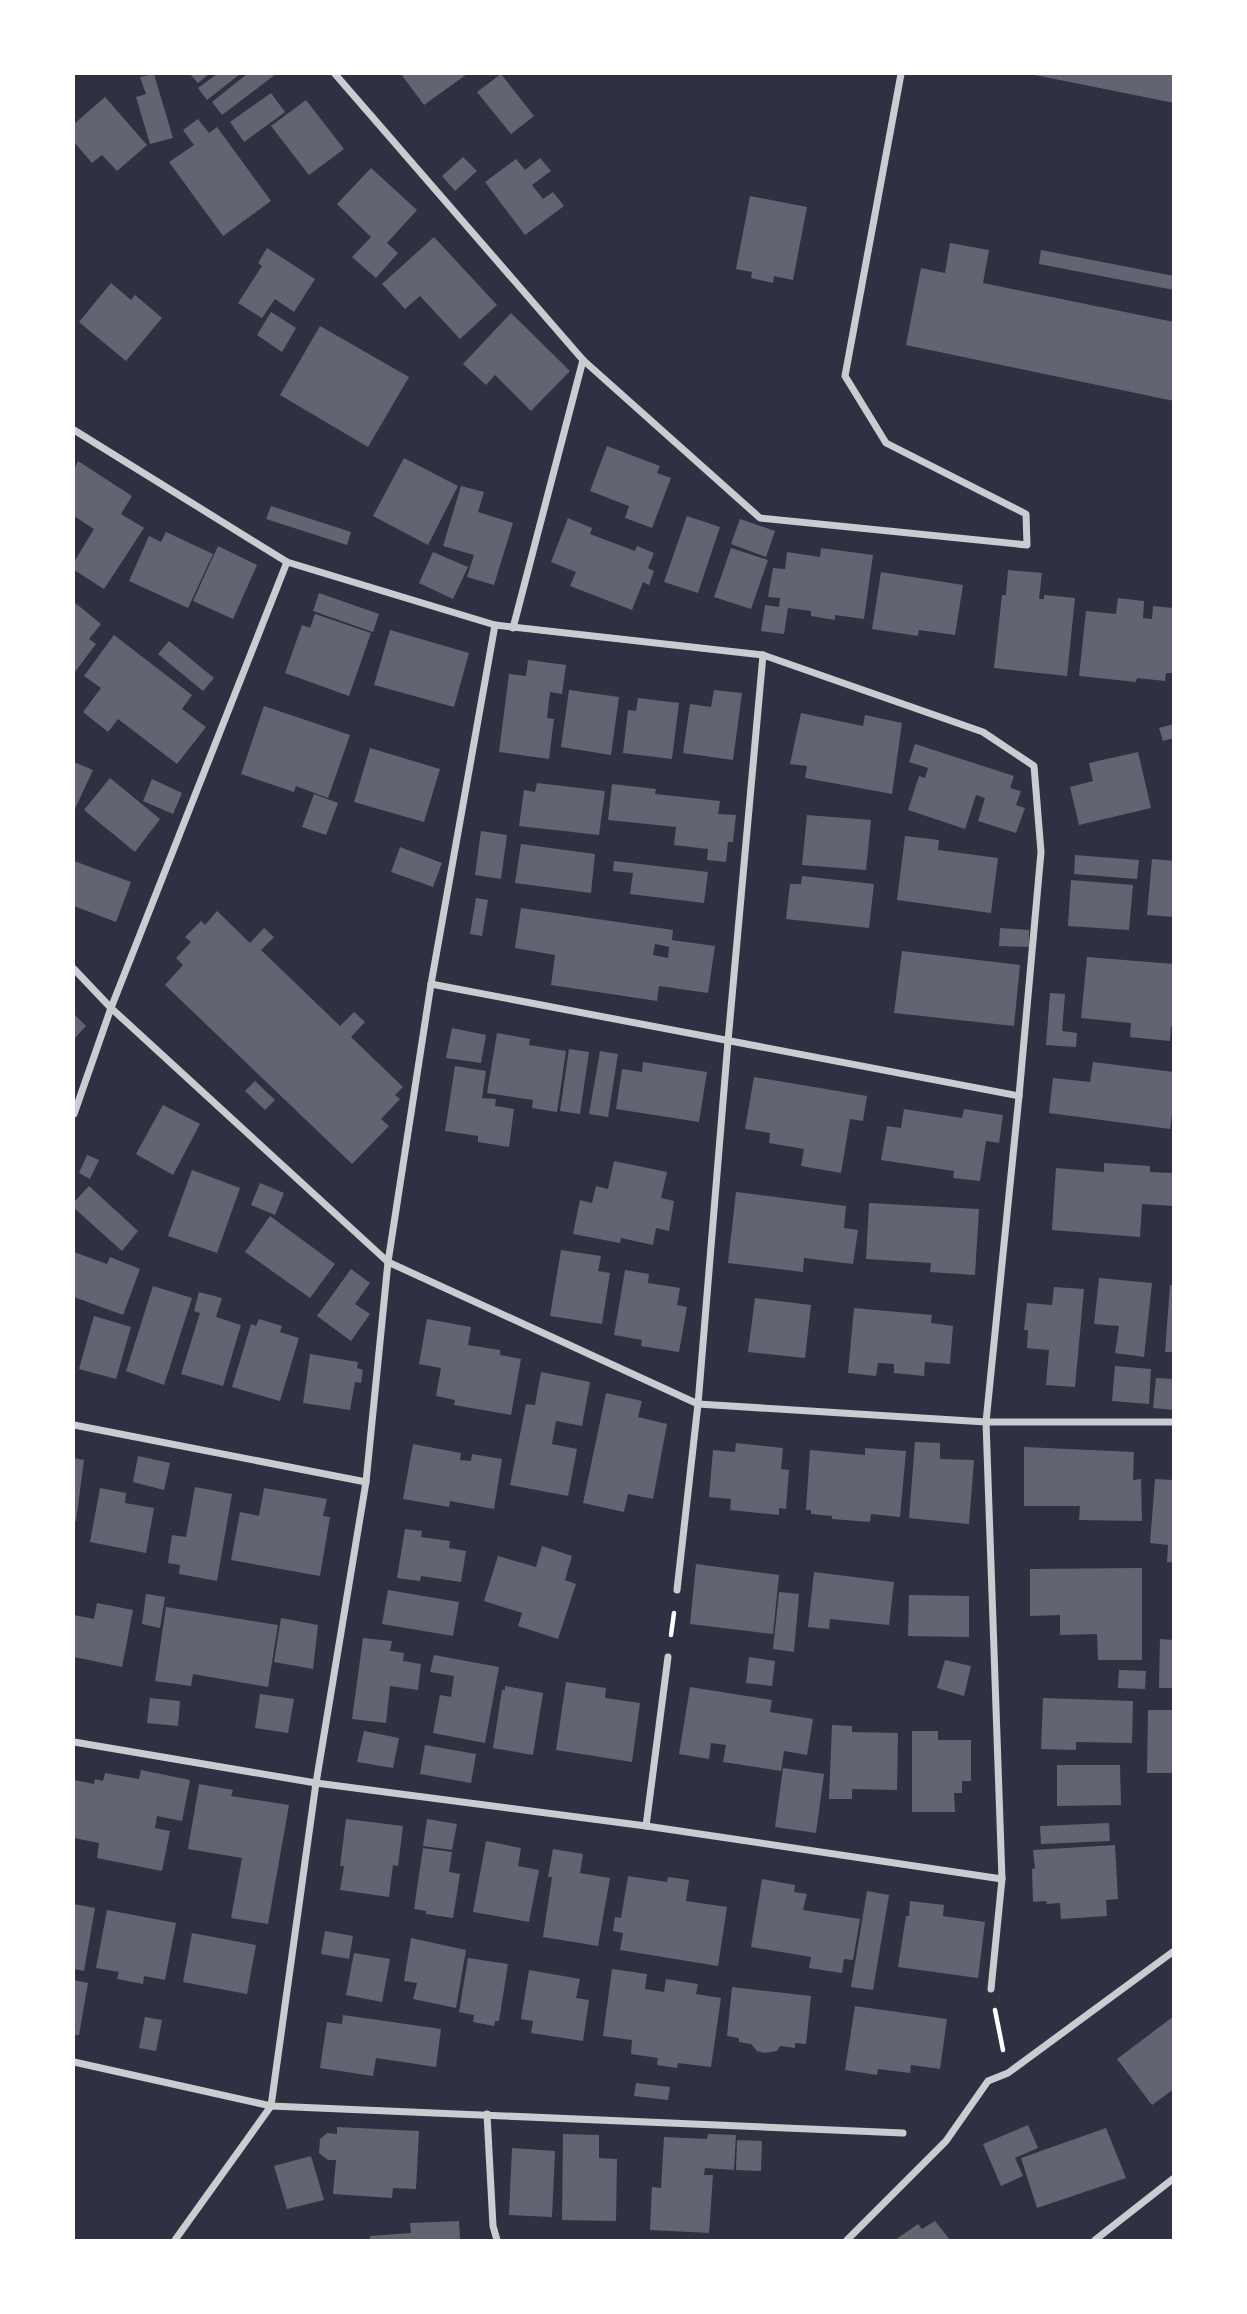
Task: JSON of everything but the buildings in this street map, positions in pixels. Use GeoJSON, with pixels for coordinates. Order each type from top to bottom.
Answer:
{"type":"FeatureCollection","features":[{"type":"Feature","properties":{"kind":"street"},"geometry":{"type":"LineString","coordinates":[[335,74],[583,360],[760,518],[1027,545],[1026,514],[886,443],[845,376],[901,74]]}},
{"type":"Feature","properties":{"kind":"street"},"geometry":{"type":"LineString","coordinates":[[513,628],[583,360]]}},
{"type":"Feature","properties":{"kind":"street"},"geometry":{"type":"LineString","coordinates":[[74,429],[287,562],[495,625],[763,655],[983,732],[1034,766],[1041,852],[986,1422],[1002,1879],[991,1989]]}},
{"type":"Feature","properties":{"kind":"street"},"geometry":{"type":"LineString","coordinates":[[74,1114],[111,1008],[287,562]]}},
{"type":"Feature","properties":{"kind":"street"},"geometry":{"type":"LineString","coordinates":[[175,2241],[271,2106],[316,1783],[366,1482],[388,1262],[431,984],[495,625]]}},
{"type":"Feature","properties":{"kind":"street"},"geometry":{"type":"LineString","coordinates":[[677,1590],[698,1404],[727,1041],[763,655]]}},
{"type":"Feature","properties":{"kind":"street"},"geometry":{"type":"LineString","coordinates":[[74,970],[111,1008],[388,1262],[698,1404],[986,1422],[1174,1422]]}},
{"type":"Feature","properties":{"kind":"street"},"geometry":{"type":"LineString","coordinates":[[431,984],[1019,1096]]}},
{"type":"Feature","properties":{"kind":"street"},"geometry":{"type":"LineString","coordinates":[[74,1425],[366,1482]]}},
{"type":"Feature","properties":{"kind":"street"},"geometry":{"type":"LineString","coordinates":[[646,1826],[668,1657]]}},
{"type":"Feature","properties":{"kind":"street"},"geometry":{"type":"LineString","coordinates":[[74,1742],[316,1783],[646,1826],[1002,1879]]}},
{"type":"Feature","properties":{"kind":"street"},"geometry":{"type":"LineString","coordinates":[[847,2241],[946,2141],[988,2081],[1008,2073],[1174,1951]]}},
{"type":"Feature","properties":{"kind":"street"},"geometry":{"type":"LineString","coordinates":[[74,2062],[271,2106],[903,2133]]}},
{"type":"Feature","properties":{"kind":"street"},"geometry":{"type":"LineString","coordinates":[[487,2114],[491,2200],[497,2241]]}},
{"type":"Feature","properties":{"kind":"street"},"geometry":{"type":"LineString","coordinates":[[1095,2241],[1174,2178]]}},
{"type":"Feature","properties":{"kind":"path"},"geometry":{"type":"LineString","coordinates":[[668,1657],[677,1590]]}},
{"type":"Feature","properties":{"kind":"path"},"geometry":{"type":"LineString","coordinates":[[991,1989],[1008,2073]]}}]}
